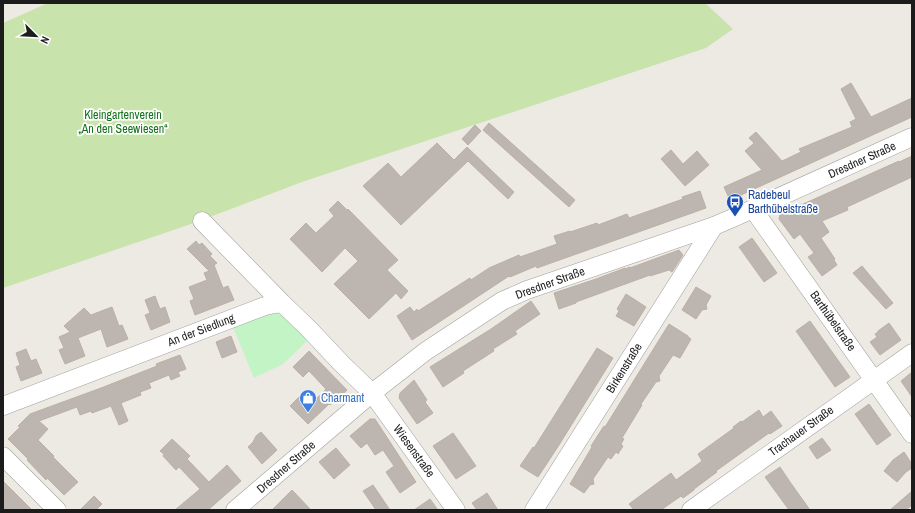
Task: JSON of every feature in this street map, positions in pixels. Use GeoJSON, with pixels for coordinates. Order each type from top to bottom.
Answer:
{"type":"FeatureCollection","features":[{"type":"Feature","properties":{"kind":"street","name":"Dresdner Straße"},"geometry":{"type":"LineString","coordinates":[[235,510],[372,392],[426,351],[502,301],[527,290],[714,226],[912,137]]}},
{"type":"Feature","properties":{"kind":"street","name":"Barthübelstraße"},"geometry":{"type":"LineString","coordinates":[[753,209],[912,434]]}},
{"type":"Feature","properties":{"kind":"street"},"geometry":{"type":"LineString","coordinates":[[202,221],[341,363],[372,392]]}},
{"type":"Feature","properties":{"kind":"street","name":"Birkenstraße"},"geometry":{"type":"LineString","coordinates":[[534,510],[714,226]]}},
{"type":"Feature","properties":{"kind":"street","name":"An der Siedlung"},"geometry":{"type":"LineString","coordinates":[[3,406],[258,308],[282,303]]}},
{"type":"Feature","properties":{"kind":"street","name":"Trachauer Straße"},"geometry":{"type":"LineString","coordinates":[[691,510],[912,353]]}},
{"type":"Feature","properties":{"kind":"street","name":"Wiesenstraße"},"geometry":{"type":"LineString","coordinates":[[372,392],[456,510]]}},
{"type":"Feature","properties":{"kind":"street"},"geometry":{"type":"LineString","coordinates":[[3,456],[58,510]]}},
{"type":"Feature","properties":{"kind":"green space","name":"Kleingartenverein „An den Seewiesen“"},"geometry":{"type":"Polygon","coordinates":[[[48,3],[705,3],[733,29],[706,48],[302,182],[194,223],[3,288],[3,23],[48,3]]]}},
{"type":"Feature","properties":{"kind":"green space"},"geometry":{"type":"Polygon","coordinates":[[[271,314],[279,314],[285,317],[308,340],[283,364],[254,378],[233,327],[271,314]]]}},
{"type":"Feature","properties":{"kind":"building"},"geometry":{"type":"Polygon","coordinates":[[[851,83],[871,117],[912,98],[912,117],[730,200],[724,187],[762,170],[745,151],[754,143],[749,138],[756,132],[782,161],[801,152],[799,149],[852,127],[850,122],[856,119],[841,89],[851,83]]]}},
{"type":"Feature","properties":{"kind":"building"},"geometry":{"type":"Polygon","coordinates":[[[489,123],[575,200],[569,207],[483,130],[489,123]]]}},
{"type":"Feature","properties":{"kind":"building"},"geometry":{"type":"Polygon","coordinates":[[[475,125],[481,131],[468,145],[462,139],[475,125]]]}},
{"type":"Feature","properties":{"kind":"building"},"geometry":{"type":"Polygon","coordinates":[[[437,143],[454,160],[467,147],[514,192],[508,199],[468,161],[401,225],[363,186],[388,163],[401,177],[437,143]]]}},
{"type":"Feature","properties":{"kind":"building"},"geometry":{"type":"Polygon","coordinates":[[[671,150],[683,164],[697,151],[709,165],[685,186],[661,159],[671,150]]]}},
{"type":"Feature","properties":{"kind":"building"},"geometry":{"type":"Polygon","coordinates":[[[912,156],[912,177],[847,207],[848,210],[822,221],[829,232],[821,238],[835,259],[834,260],[837,265],[822,276],[808,257],[814,253],[800,234],[794,239],[779,219],[780,214],[912,156]]]}},
{"type":"Feature","properties":{"kind":"building"},"geometry":{"type":"Polygon","coordinates":[[[700,191],[706,208],[537,268],[536,266],[510,277],[509,276],[412,340],[397,316],[410,307],[414,312],[417,309],[418,311],[470,278],[471,280],[489,268],[519,255],[520,257],[557,244],[554,236],[597,223],[598,225],[627,214],[629,218],[683,199],[682,197],[700,191]]]}},
{"type":"Feature","properties":{"kind":"building"},"geometry":{"type":"Polygon","coordinates":[[[338,201],[347,210],[348,209],[398,260],[387,270],[408,291],[401,299],[396,293],[369,319],[334,284],[358,261],[345,248],[322,272],[290,239],[306,223],[316,233],[334,216],[329,210],[338,201]]]}},
{"type":"Feature","properties":{"kind":"building"},"geometry":{"type":"Polygon","coordinates":[[[752,238],[777,273],[764,282],[739,247],[752,238]]]}},
{"type":"Feature","properties":{"kind":"building"},"geometry":{"type":"Polygon","coordinates":[[[196,241],[199,245],[202,243],[212,254],[210,256],[217,263],[214,265],[223,288],[228,286],[234,300],[195,315],[190,301],[194,299],[189,287],[207,280],[204,273],[209,271],[187,249],[196,241]]]}},
{"type":"Feature","properties":{"kind":"building"},"geometry":{"type":"Polygon","coordinates":[[[679,250],[683,255],[672,272],[669,270],[650,275],[559,309],[554,293],[679,250]]]}},
{"type":"Feature","properties":{"kind":"building"},"geometry":{"type":"Polygon","coordinates":[[[862,266],[893,303],[886,309],[853,273],[862,266]]]}},
{"type":"Feature","properties":{"kind":"building"},"geometry":{"type":"Polygon","coordinates":[[[696,287],[711,296],[706,305],[707,309],[702,310],[696,319],[682,310],[696,287]]]}},
{"type":"Feature","properties":{"kind":"building"},"geometry":{"type":"Polygon","coordinates":[[[626,294],[646,307],[634,326],[616,316],[619,311],[617,309],[626,294]]]}},
{"type":"Feature","properties":{"kind":"building"},"geometry":{"type":"Polygon","coordinates":[[[155,296],[160,309],[165,307],[170,322],[151,330],[145,315],[150,313],[145,300],[155,296]]]}},
{"type":"Feature","properties":{"kind":"building"},"geometry":{"type":"Polygon","coordinates":[[[531,301],[540,314],[515,331],[517,334],[493,349],[494,351],[463,371],[464,373],[443,387],[430,367],[491,329],[531,301]]]}},
{"type":"Feature","properties":{"kind":"building"},"geometry":{"type":"Polygon","coordinates":[[[112,307],[119,326],[122,325],[128,339],[107,347],[101,329],[78,338],[85,356],[65,364],[59,350],[64,348],[59,337],[70,332],[64,326],[84,308],[91,315],[112,307]]]}},
{"type":"Feature","properties":{"kind":"building"},"geometry":{"type":"Polygon","coordinates":[[[810,321],[850,377],[835,387],[796,331],[810,321]]]}},
{"type":"Feature","properties":{"kind":"building"},"geometry":{"type":"Polygon","coordinates":[[[889,323],[901,340],[880,355],[870,342],[877,337],[875,334],[878,331],[889,323]]]}},
{"type":"Feature","properties":{"kind":"building"},"geometry":{"type":"Polygon","coordinates":[[[669,324],[691,339],[680,358],[673,355],[659,376],[660,381],[656,382],[641,404],[642,405],[622,438],[624,439],[621,444],[623,446],[618,454],[616,452],[611,459],[608,457],[593,479],[594,484],[590,485],[584,493],[570,484],[592,447],[591,446],[604,426],[605,427],[669,324]]]}},
{"type":"Feature","properties":{"kind":"building"},"geometry":{"type":"Polygon","coordinates":[[[231,336],[237,352],[222,358],[216,342],[231,336]]]}},
{"type":"Feature","properties":{"kind":"building"},"geometry":{"type":"Polygon","coordinates":[[[597,348],[613,358],[538,477],[520,466],[533,447],[534,448],[597,348]]]}},
{"type":"Feature","properties":{"kind":"building"},"geometry":{"type":"Polygon","coordinates":[[[26,349],[31,361],[36,359],[42,373],[21,381],[16,367],[20,365],[16,353],[26,349]]]}},
{"type":"Feature","properties":{"kind":"building"},"geometry":{"type":"Polygon","coordinates":[[[309,351],[347,390],[337,401],[336,400],[330,405],[329,404],[308,424],[290,406],[301,395],[310,405],[326,389],[309,371],[303,377],[293,367],[309,351]]]}},
{"type":"Feature","properties":{"kind":"building"},"geometry":{"type":"Polygon","coordinates":[[[180,355],[186,369],[178,372],[180,376],[171,380],[169,375],[149,383],[151,388],[140,392],[141,395],[121,403],[128,421],[119,425],[111,406],[92,413],[91,411],[80,415],[77,407],[39,421],[48,429],[38,440],[78,482],[64,495],[47,478],[46,480],[8,439],[30,414],[157,366],[156,364],[180,355]]]}},
{"type":"Feature","properties":{"kind":"building"},"geometry":{"type":"Polygon","coordinates":[[[912,372],[912,397],[901,381],[912,372]]]}},
{"type":"Feature","properties":{"kind":"building"},"geometry":{"type":"Polygon","coordinates":[[[414,380],[427,400],[425,402],[433,413],[417,424],[399,398],[400,393],[414,380]]]}},
{"type":"Feature","properties":{"kind":"building"},"geometry":{"type":"Polygon","coordinates":[[[869,404],[891,435],[877,445],[855,414],[869,404]]]}},
{"type":"Feature","properties":{"kind":"building"},"geometry":{"type":"Polygon","coordinates":[[[759,410],[763,417],[771,411],[782,426],[770,434],[769,433],[716,471],[717,472],[683,498],[681,496],[661,510],[634,510],[629,504],[671,473],[676,480],[694,467],[702,461],[698,454],[734,428],[733,427],[741,421],[742,422],[759,410]]]}},
{"type":"Feature","properties":{"kind":"building"},"geometry":{"type":"Polygon","coordinates":[[[370,419],[375,419],[416,482],[400,493],[386,472],[394,466],[383,450],[375,455],[367,443],[361,448],[350,436],[370,419]]]}},
{"type":"Feature","properties":{"kind":"building"},"geometry":{"type":"Polygon","coordinates":[[[261,432],[277,450],[262,464],[248,447],[261,432]]]}},
{"type":"Feature","properties":{"kind":"building"},"geometry":{"type":"Polygon","coordinates":[[[453,433],[476,466],[456,479],[433,446],[453,433]]]}},
{"type":"Feature","properties":{"kind":"building"},"geometry":{"type":"Polygon","coordinates":[[[822,438],[831,450],[817,459],[809,447],[822,438]]]}},
{"type":"Feature","properties":{"kind":"building"},"geometry":{"type":"Polygon","coordinates":[[[172,439],[190,456],[187,459],[209,482],[227,465],[241,481],[208,510],[175,510],[200,489],[179,467],[176,470],[160,451],[172,439]]]}},
{"type":"Feature","properties":{"kind":"building"},"geometry":{"type":"Polygon","coordinates":[[[336,448],[350,465],[334,479],[319,462],[336,448]]]}},
{"type":"Feature","properties":{"kind":"building"},"geometry":{"type":"Polygon","coordinates":[[[904,452],[912,464],[912,468],[897,482],[884,471],[893,460],[904,452]]]}},
{"type":"Feature","properties":{"kind":"building"},"geometry":{"type":"Polygon","coordinates":[[[780,467],[810,510],[789,510],[765,477],[780,467]]]}},
{"type":"Feature","properties":{"kind":"building"},"geometry":{"type":"Polygon","coordinates":[[[3,481],[32,510],[3,510],[3,481]]]}},
{"type":"Feature","properties":{"kind":"building"},"geometry":{"type":"Polygon","coordinates":[[[373,485],[390,510],[376,510],[363,491],[373,485]]]}},
{"type":"Feature","properties":{"kind":"building"},"geometry":{"type":"Polygon","coordinates":[[[292,490],[311,510],[272,510],[292,490]]]}},
{"type":"Feature","properties":{"kind":"building"},"geometry":{"type":"Polygon","coordinates":[[[912,491],[912,505],[906,510],[890,510],[912,491]]]}},
{"type":"Feature","properties":{"kind":"building"},"geometry":{"type":"Polygon","coordinates":[[[487,493],[498,510],[477,510],[472,503],[487,493]]]}},
{"type":"Feature","properties":{"kind":"building"},"geometry":{"type":"Polygon","coordinates":[[[94,496],[102,504],[96,510],[80,510],[94,496]]]}},
{"type":"Feature","properties":{"kind":"building"},"geometry":{"type":"Polygon","coordinates":[[[430,499],[438,510],[414,510],[430,499]]]}},
{"type":"Feature","properties":{"kind":"place","name":"Radebeul Barthübelstraße"},"geometry":{"type":"Point","coordinates":[735,217]}},
{"type":"Feature","properties":{"kind":"place","name":"Charmant"},"geometry":{"type":"Point","coordinates":[308,413]}}]}
